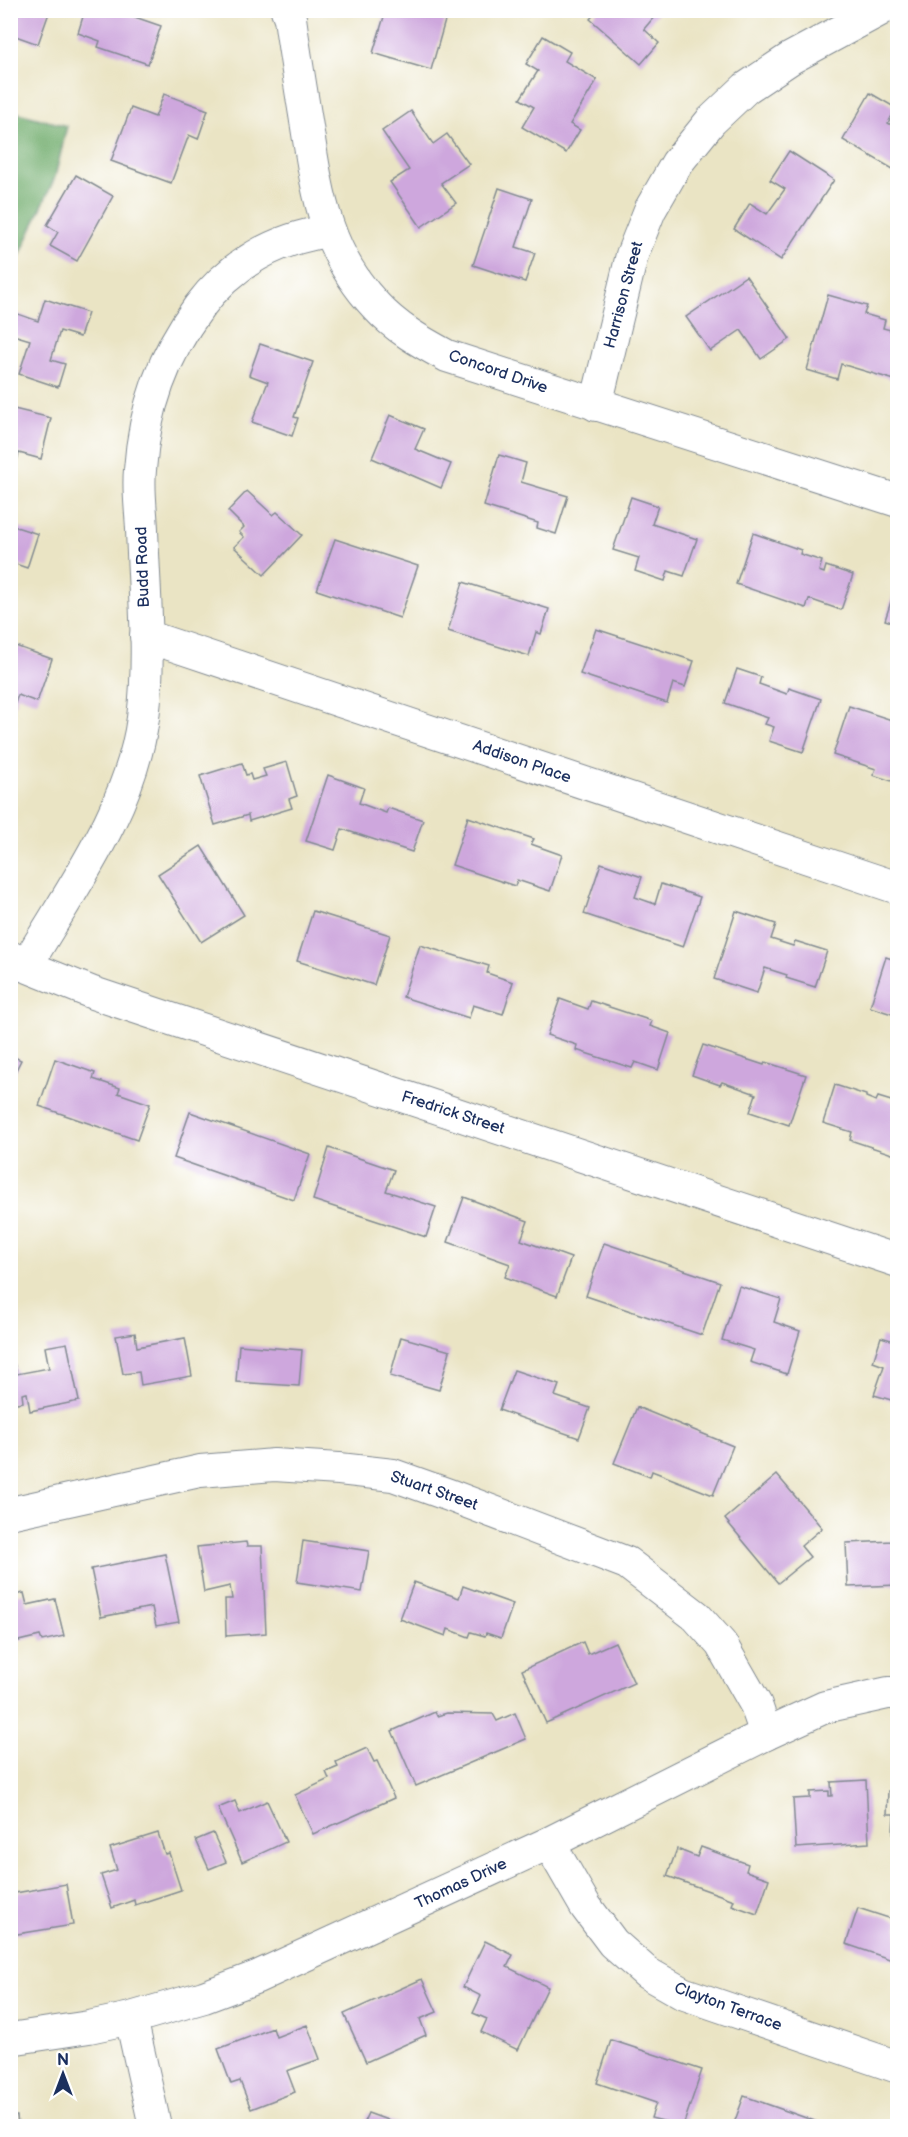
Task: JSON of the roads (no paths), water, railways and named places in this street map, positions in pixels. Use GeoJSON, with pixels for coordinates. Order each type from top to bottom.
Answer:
{"type":"FeatureCollection","features":[{"type":"Feature","properties":{"kind":"street","name":"Concord Drive"},"geometry":{"type":"LineString","coordinates":[[286,10],[290,18],[317,194],[328,231],[350,273],[376,307],[409,335],[447,356],[897,501]]}},
{"type":"Feature","properties":{"kind":"street","name":"Harrison Street"},"geometry":{"type":"LineString","coordinates":[[596,405],[632,255],[650,210],[677,163],[711,121],[746,88],[791,58],[880,10]]}},
{"type":"Feature","properties":{"kind":"street","name":"Budd Road"},"geometry":{"type":"LineString","coordinates":[[18,962],[111,822],[131,772],[143,719],[147,665],[139,471],[146,420],[160,375],[183,328],[212,290],[238,266],[274,246],[328,231]]}},
{"type":"Feature","properties":{"kind":"street","name":"Addison Place"},"geometry":{"type":"LineString","coordinates":[[146,636],[897,888]]}},
{"type":"Feature","properties":{"kind":"street","name":"Fredrick Street"},"geometry":{"type":"LineString","coordinates":[[18,962],[93,993],[897,1261]]}},
{"type":"Feature","properties":{"kind":"street","name":"Stuart Street"},"geometry":{"type":"LineString","coordinates":[[10,1513],[200,1471],[274,1465],[393,1475],[627,1563],[696,1616],[721,1644],[756,1705],[766,1734]]}},
{"type":"Feature","properties":{"kind":"street","name":"Thomas Drive"},"geometry":{"type":"LineString","coordinates":[[10,2039],[131,2018],[204,1997],[258,1977],[549,1843],[766,1734],[825,1707],[897,1693]]}},
{"type":"Feature","properties":{"kind":"street","name":"Clayton Terrace"},"geometry":{"type":"LineString","coordinates":[[549,1843],[586,1907],[613,1943],[647,1973],[682,1993],[897,2067]]}},
{"type":"Feature","properties":{"kind":"street"},"geometry":{"type":"LineString","coordinates":[[131,2018],[155,2127]]}}]}
